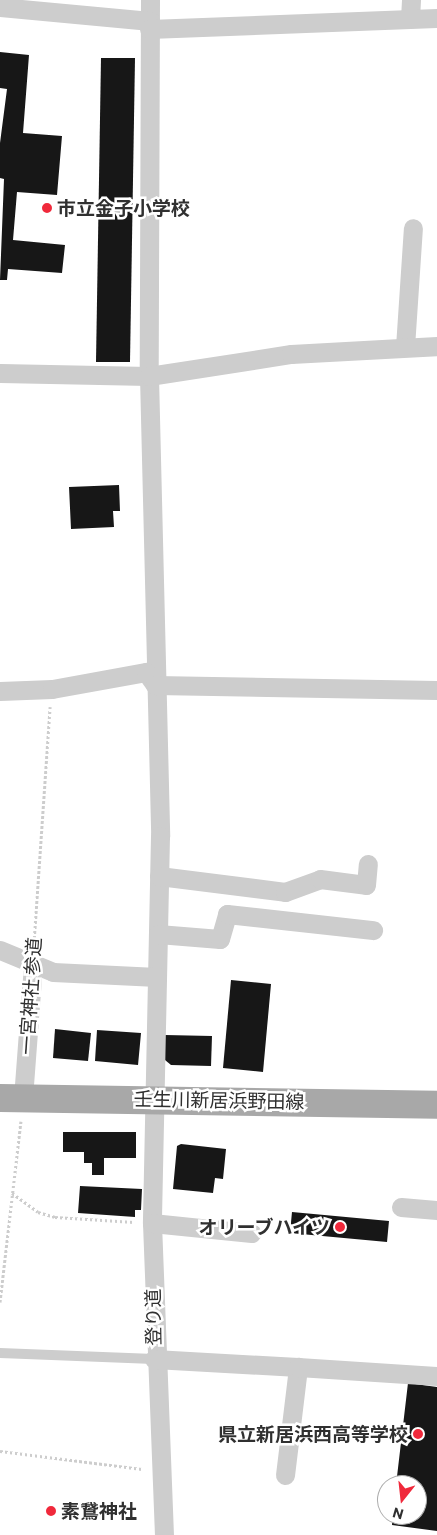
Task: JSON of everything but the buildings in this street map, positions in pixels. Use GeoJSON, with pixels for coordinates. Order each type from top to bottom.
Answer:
{"type":"FeatureCollection","features":[{"type":"Feature","properties":{"kind":"main road","name":"壬生川新居浜野田線"},"geometry":{"type":"LineString","coordinates":[[12,1098],[437,1105]]}},
{"type":"Feature","properties":{"kind":"street","name":"登り道"},"geometry":{"type":"LineString","coordinates":[[150,0],[149,376],[159,876],[152,1223],[154,1359],[162,1472],[164,1535]]}},
{"type":"Feature","properties":{"kind":"street"},"geometry":{"type":"LineString","coordinates":[[0,7],[150,25],[411,9],[437,18]]}},
{"type":"Feature","properties":{"kind":"street"},"geometry":{"type":"LineString","coordinates":[[405,347],[413,228]]}},
{"type":"Feature","properties":{"kind":"street"},"geometry":{"type":"LineString","coordinates":[[0,373],[149,376],[291,354],[437,346]]}},
{"type":"Feature","properties":{"kind":"street"},"geometry":{"type":"LineString","coordinates":[[0,691],[52,689],[146,672],[155,685],[437,690]]}},
{"type":"Feature","properties":{"kind":"street"},"geometry":{"type":"LineString","coordinates":[[159,876],[285,892],[320,879],[366,885],[368,864]]}},
{"type":"Feature","properties":{"kind":"street"},"geometry":{"type":"LineString","coordinates":[[158,934],[220,939],[227,914],[373,930]]}},
{"type":"Feature","properties":{"kind":"street"},"geometry":{"type":"LineString","coordinates":[[0,950],[52,972],[157,977]]}},
{"type":"Feature","properties":{"kind":"street","name":"一宮神社 参道"},"geometry":{"type":"LineString","coordinates":[[12,1098],[32,964]]}},
{"type":"Feature","properties":{"kind":"street"},"geometry":{"type":"LineString","coordinates":[[401,1207],[437,1210]]}},
{"type":"Feature","properties":{"kind":"street"},"geometry":{"type":"LineString","coordinates":[[152,1223],[251,1233]]}},
{"type":"Feature","properties":{"kind":"street"},"geometry":{"type":"LineString","coordinates":[[154,1359],[437,1376]]}},
{"type":"Feature","properties":{"kind":"street"},"geometry":{"type":"LineString","coordinates":[[285,1475],[298,1367]]}},
{"type":"Feature","properties":{"kind":"lane"},"geometry":{"type":"LineString","coordinates":[[0,1353],[154,1359]]}},
{"type":"Feature","properties":{"kind":"path","name":"一宮神社 参道"},"geometry":{"type":"LineString","coordinates":[[32,964],[52,689]]}},
{"type":"Feature","properties":{"kind":"path"},"geometry":{"type":"LineString","coordinates":[[0,1302],[12,1193],[12,1098]]}},
{"type":"Feature","properties":{"kind":"path"},"geometry":{"type":"LineString","coordinates":[[12,1193],[38,1212],[55,1217],[152,1223]]}},
{"type":"Feature","properties":{"kind":"path"},"geometry":{"type":"LineString","coordinates":[[0,1451],[162,1472]]}},
{"type":"Feature","properties":{"kind":"place","name":"市立金子小学校"},"geometry":{"type":"Point","coordinates":[47,208]}},
{"type":"Feature","properties":{"kind":"place","name":"オリーブハイツ"},"geometry":{"type":"Point","coordinates":[340,1227]}},
{"type":"Feature","properties":{"kind":"place","name":"県立新居浜西高等学校"},"geometry":{"type":"Point","coordinates":[418,1434]}},
{"type":"Feature","properties":{"kind":"place","name":"素鵞神社"},"geometry":{"type":"Point","coordinates":[51,1511]}}]}
